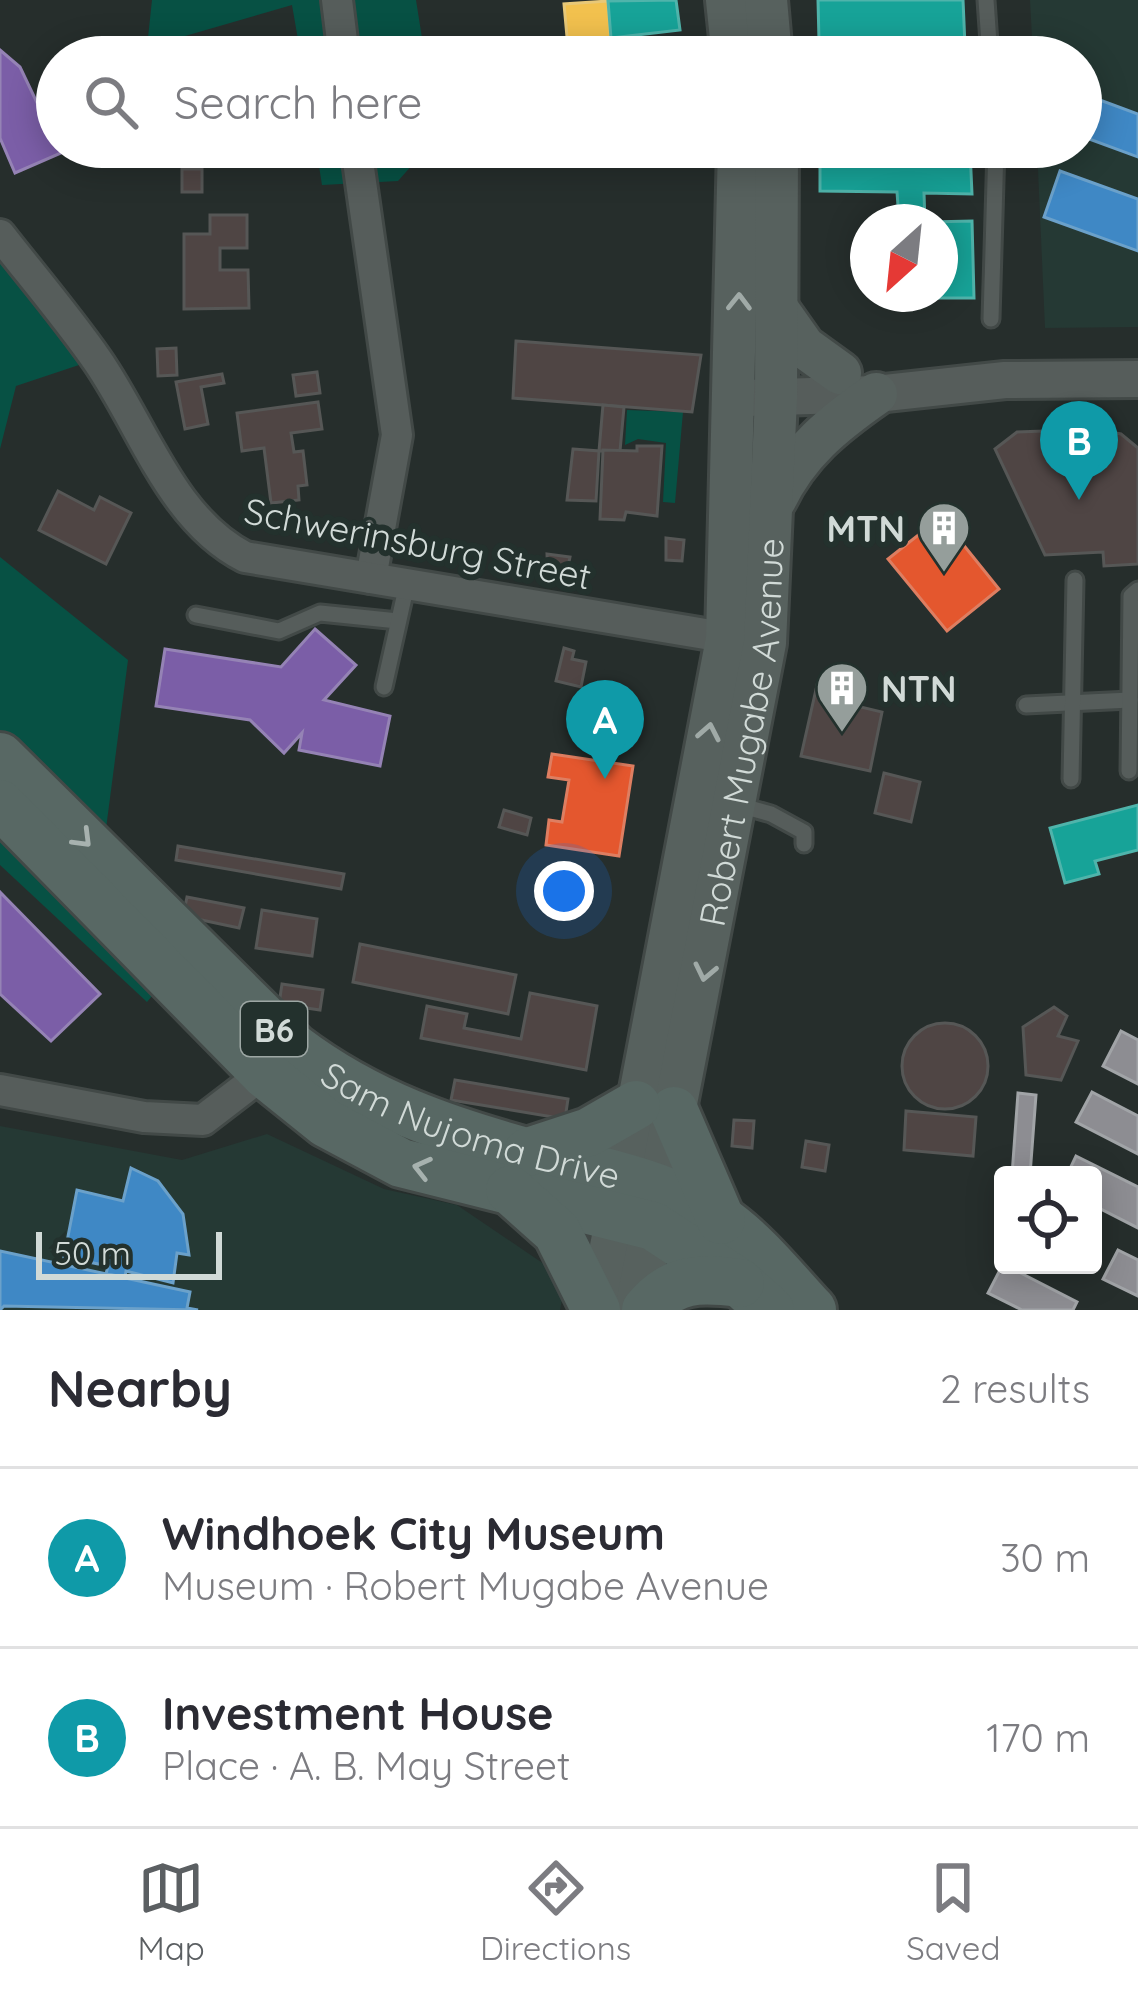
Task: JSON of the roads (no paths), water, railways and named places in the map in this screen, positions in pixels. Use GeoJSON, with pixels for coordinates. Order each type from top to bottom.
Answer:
{"type":"FeatureCollection","features":[{"type":"Feature","properties":{"kind":"highway","name":"Sam Nujoma Drive"},"geometry":{"type":"LineString","coordinates":[[0,757],[280,1061],[368,1149],[518,1171],[722,1220],[812,1310]]}},
{"type":"Feature","properties":{"kind":"highway","name":"Sam Nujoma Drive"},"geometry":{"type":"LineString","coordinates":[[0,804],[280,1061]]}},
{"type":"Feature","properties":{"kind":"highway"},"geometry":{"type":"LineString","coordinates":[[598,1310],[518,1171],[589,1132],[655,1108],[722,1220]]}},
{"type":"Feature","properties":{"kind":"highway","name":"Sam Nujoma Drive"},"geometry":{"type":"LineString","coordinates":[[639,1202],[755,1296]]}},
{"type":"Feature","properties":{"kind":"highway"},"geometry":{"type":"LineString","coordinates":[[646,1310],[660,1292],[699,1278],[755,1296]]}},
{"type":"Feature","properties":{"kind":"main road"},"geometry":{"type":"LineString","coordinates":[[727,0],[731,36]]}},
{"type":"Feature","properties":{"kind":"main road"},"geometry":{"type":"LineString","coordinates":[[766,0],[769,36]]}},
{"type":"Feature","properties":{"kind":"main road","name":"Robert Mugabe Avenue"},"geometry":{"type":"LineString","coordinates":[[636,1310],[639,1202],[696,798],[746,641],[771,508],[742,168]]}},
{"type":"Feature","properties":{"kind":"main road","name":"Robert Mugabe Avenue"},"geometry":{"type":"LineString","coordinates":[[655,1108],[738,805],[757,385],[775,306],[777,168]]}},
{"type":"Feature","properties":{"kind":"main road"},"geometry":{"type":"LineString","coordinates":[[775,306],[804,346],[840,373]]}},
{"type":"Feature","properties":{"kind":"main road"},"geometry":{"type":"LineString","coordinates":[[771,508],[806,451],[876,394]]}},
{"type":"Feature","properties":{"kind":"main road","name":"Robert Mugabe Avenue"},"geometry":{"type":"LineString","coordinates":[[598,1310],[639,1202]]}},
{"type":"Feature","properties":{"kind":"street"},"geometry":{"type":"LineString","coordinates":[[337,0],[341,36]]}},
{"type":"Feature","properties":{"kind":"street"},"geometry":{"type":"LineString","coordinates":[[359,168],[398,435],[370,578]]}},
{"type":"Feature","properties":{"kind":"street","name":"Schwerinsburg Street"},"geometry":{"type":"LineString","coordinates":[[0,235],[97,359],[189,513],[212,540],[245,557],[746,641]]}},
{"type":"Feature","properties":{"kind":"street"},"geometry":{"type":"LineString","coordinates":[[757,385],[840,373],[923,385]]}},
{"type":"Feature","properties":{"kind":"street"},"geometry":{"type":"LineString","coordinates":[[757,385],[876,394],[923,385],[1138,379]]}},
{"type":"Feature","properties":{"kind":"street"},"geometry":{"type":"LineString","coordinates":[[0,1090],[144,1117],[203,1120],[280,1061]]}},
{"type":"Feature","properties":{"kind":"lane"},"geometry":{"type":"LineString","coordinates":[[986,0],[989,36]]}},
{"type":"Feature","properties":{"kind":"lane"},"geometry":{"type":"LineString","coordinates":[[991,319],[995,168]]}},
{"type":"Feature","properties":{"kind":"lane"},"geometry":{"type":"LineString","coordinates":[[1071,779],[1075,580]]}},
{"type":"Feature","properties":{"kind":"lane"},"geometry":{"type":"LineString","coordinates":[[384,687],[406,584]]}},
{"type":"Feature","properties":{"kind":"lane"},"geometry":{"type":"LineString","coordinates":[[1129,771],[1131,596],[1138,590]]}},
{"type":"Feature","properties":{"kind":"lane"},"geometry":{"type":"LineString","coordinates":[[196,615],[279,631],[328,612],[398,621]]}},
{"type":"Feature","properties":{"kind":"lane"},"geometry":{"type":"LineString","coordinates":[[1026,705],[1130,700]]}},
{"type":"Feature","properties":{"kind":"lane"},"geometry":{"type":"LineString","coordinates":[[696,798],[771,814],[804,832],[804,844]]}},
{"type":"Feature","properties":{"kind":"place","name":"Investment House"},"geometry":{"type":"Point","coordinates":[1079,500]}},
{"type":"Feature","properties":{"kind":"place","name":"MTN"},"geometry":{"type":"Point","coordinates":[944,574]}},
{"type":"Feature","properties":{"kind":"place","name":"NTN"},"geometry":{"type":"Point","coordinates":[842,734]}},
{"type":"Feature","properties":{"kind":"place","name":"Windhoek City Museum"},"geometry":{"type":"Point","coordinates":[605,779]}}]}
